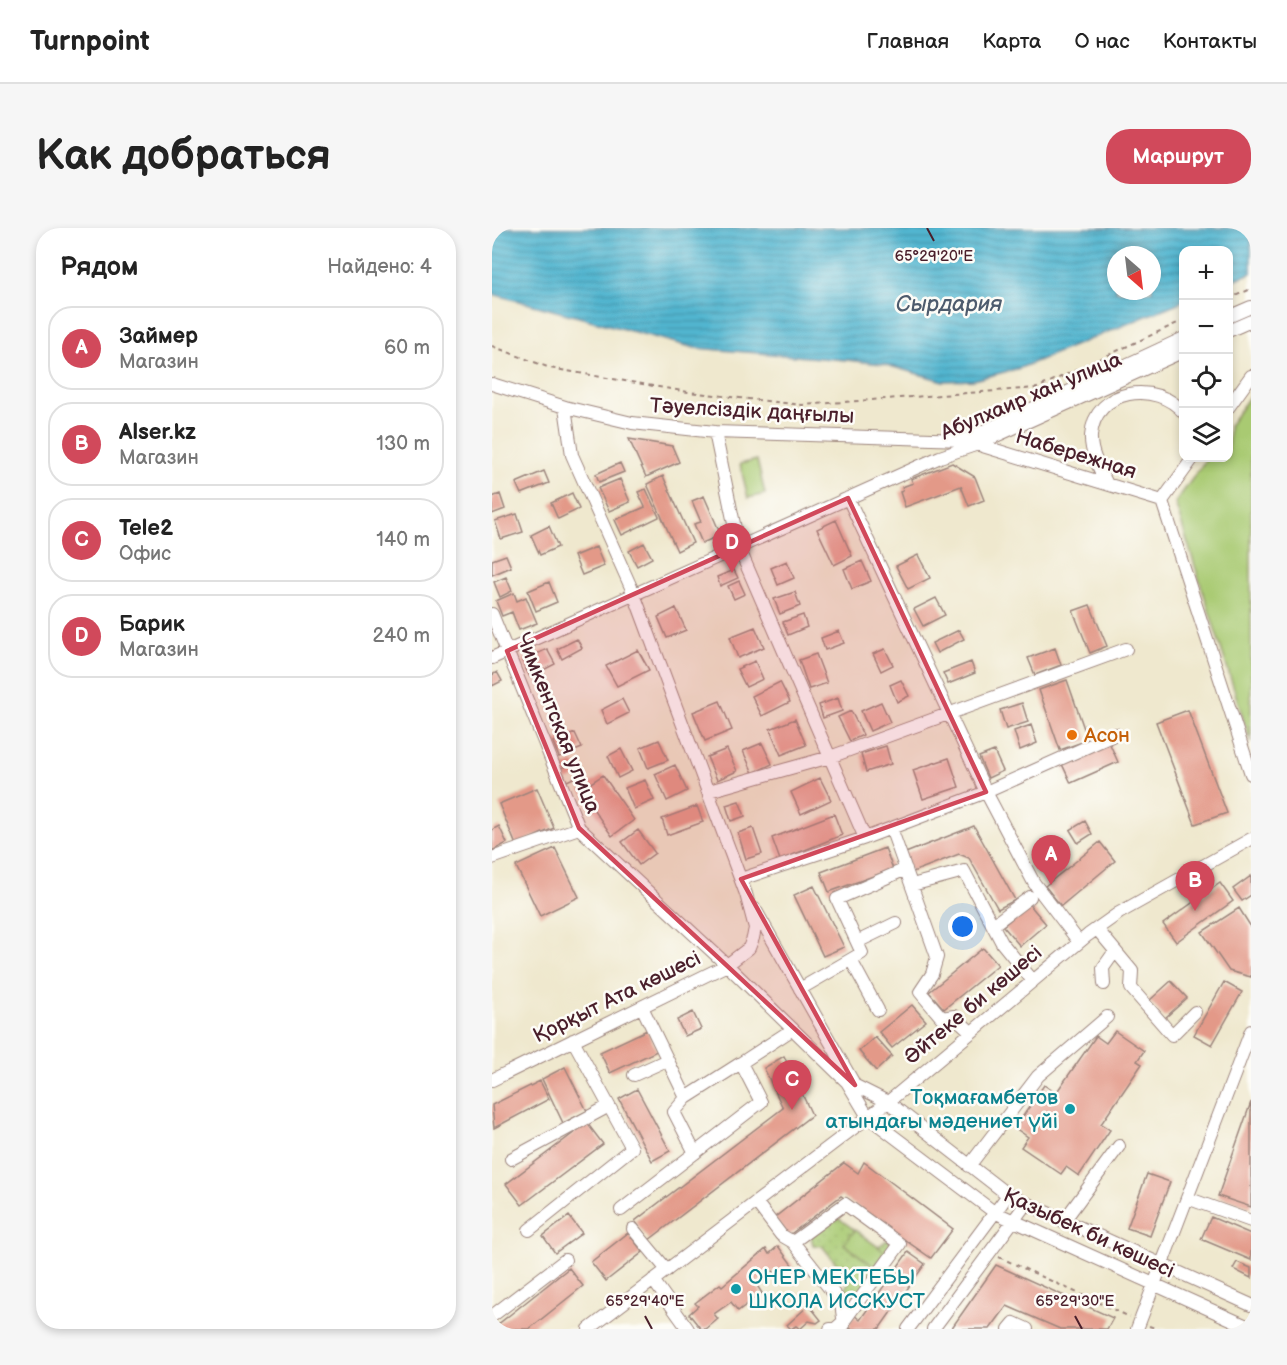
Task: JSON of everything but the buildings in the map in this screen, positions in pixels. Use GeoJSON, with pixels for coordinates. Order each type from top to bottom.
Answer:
{"type":"FeatureCollection","features":[{"type":"Feature","properties":{"kind":"street"},"geometry":{"type":"LineString","coordinates":[[1233,315],[1251,306]]}},
{"type":"Feature","properties":{"kind":"street"},"geometry":{"type":"LineString","coordinates":[[1233,329],[1251,321]]}},
{"type":"Feature","properties":{"kind":"street","name":"Абулхаир хан улица"},"geometry":{"type":"LineString","coordinates":[[940,456],[963,440],[1179,340]]}},
{"type":"Feature","properties":{"kind":"street","name":"Абулхаир хан улица"},"geometry":{"type":"LineString","coordinates":[[940,456],[978,444],[1179,353]]}},
{"type":"Feature","properties":{"kind":"street"},"geometry":{"type":"LineString","coordinates":[[1233,401],[1251,376]]}},
{"type":"Feature","properties":{"kind":"street","name":"Тәуелсіздік даңғылы"},"geometry":{"type":"LineString","coordinates":[[492,384],[565,407],[632,423],[715,432],[963,440],[978,444]]}},
{"type":"Feature","properties":{"kind":"street"},"geometry":{"type":"LineString","coordinates":[[1107,484],[1094,453],[1091,438],[1093,424],[1107,404],[1123,395],[1137,392],[1168,399],[1179,409]]}},
{"type":"Feature","properties":{"kind":"street"},"geometry":{"type":"LineString","coordinates":[[565,407],[572,455],[634,594],[746,894],[851,1083]]}},
{"type":"Feature","properties":{"kind":"street"},"geometry":{"type":"LineString","coordinates":[[715,432],[739,548],[865,838]]}},
{"type":"Feature","properties":{"kind":"street","name":"Набережная"},"geometry":{"type":"LineString","coordinates":[[978,444],[1162,501]]}},
{"type":"Feature","properties":{"kind":"street"},"geometry":{"type":"LineString","coordinates":[[492,658],[940,456]]}},
{"type":"Feature","properties":{"kind":"street"},"geometry":{"type":"LineString","coordinates":[[1190,462],[1162,501],[1251,774]]}},
{"type":"Feature","properties":{"kind":"street"},"geometry":{"type":"LineString","coordinates":[[848,498],[986,792],[1034,883],[1079,942]]}},
{"type":"Feature","properties":{"kind":"street","name":"Чимкентская улица"},"geometry":{"type":"LineString","coordinates":[[492,614],[579,828],[727,965]]}},
{"type":"Feature","properties":{"kind":"street"},"geometry":{"type":"LineString","coordinates":[[709,791],[830,757],[1126,649]]}},
{"type":"Feature","properties":{"kind":"street"},"geometry":{"type":"LineString","coordinates":[[741,879],[865,838],[986,792],[1116,734]]}},
{"type":"Feature","properties":{"kind":"street"},"geometry":{"type":"LineString","coordinates":[[492,858],[579,828]]}},
{"type":"Feature","properties":{"kind":"street"},"geometry":{"type":"LineString","coordinates":[[891,828],[937,957],[932,974],[920,992],[942,1018],[954,1016],[971,1032]]}},
{"type":"Feature","properties":{"kind":"street","name":"Әйтеке би көшесі"},"geometry":{"type":"LineString","coordinates":[[589,1329],[868,1117],[1079,942],[1119,913],[1251,838]]}},
{"type":"Feature","properties":{"kind":"street"},"geometry":{"type":"LineString","coordinates":[[800,989],[862,953],[837,900],[906,869]]}},
{"type":"Feature","properties":{"kind":"street"},"geometry":{"type":"LineString","coordinates":[[912,885],[964,871],[1002,943],[1033,981]]}},
{"type":"Feature","properties":{"kind":"street","name":"Қорқыт Ата көшесі"},"geometry":{"type":"LineString","coordinates":[[492,1080],[727,965],[749,948],[753,938],[755,928],[746,894]]}},
{"type":"Feature","properties":{"kind":"street"},"geometry":{"type":"LineString","coordinates":[[993,925],[1030,897]]}},
{"type":"Feature","properties":{"kind":"street"},"geometry":{"type":"LineString","coordinates":[[857,942],[896,922]]}},
{"type":"Feature","properties":{"kind":"street"},"geometry":{"type":"LineString","coordinates":[[1097,929],[1132,971],[1131,988],[1172,1035],[1195,1012]]}},
{"type":"Feature","properties":{"kind":"street"},"geometry":{"type":"LineString","coordinates":[[1104,984],[1103,968],[1115,951]]}},
{"type":"Feature","properties":{"kind":"street"},"geometry":{"type":"LineString","coordinates":[[851,960],[878,1010]]}},
{"type":"Feature","properties":{"kind":"street","name":"Қазыбек би көшесі"},"geometry":{"type":"LineString","coordinates":[[727,965],[851,1083],[888,1101],[1008,1196],[1251,1305]]}},
{"type":"Feature","properties":{"kind":"street"},"geometry":{"type":"LineString","coordinates":[[642,1007],[686,1098]]}},
{"type":"Feature","properties":{"kind":"street"},"geometry":{"type":"LineString","coordinates":[[969,1166],[1038,1076],[1107,1017]]}},
{"type":"Feature","properties":{"kind":"street"},"geometry":{"type":"LineString","coordinates":[[695,1153],[674,1112],[686,1098],[793,1029]]}},
{"type":"Feature","properties":{"kind":"street"},"geometry":{"type":"LineString","coordinates":[[1138,1325],[1251,1031]]}},
{"type":"Feature","properties":{"kind":"street"},"geometry":{"type":"LineString","coordinates":[[529,1230],[632,1148],[573,1040]]}},
{"type":"Feature","properties":{"kind":"street"},"geometry":{"type":"LineString","coordinates":[[634,1075],[667,1060]]}},
{"type":"Feature","properties":{"kind":"street"},"geometry":{"type":"LineString","coordinates":[[621,1210],[760,1102],[741,1063]]}},
{"type":"Feature","properties":{"kind":"street","name":"Қазыбек би көшесі"},"geometry":{"type":"LineString","coordinates":[[851,1083],[868,1117],[994,1212],[1251,1328]]}},
{"type":"Feature","properties":{"kind":"street"},"geometry":{"type":"LineString","coordinates":[[511,1159],[609,1106]]}},
{"type":"Feature","properties":{"kind":"street"},"geometry":{"type":"LineString","coordinates":[[1063,1222],[1119,1146]]}},
{"type":"Feature","properties":{"kind":"street"},"geometry":{"type":"LineString","coordinates":[[908,1329],[1008,1196]]}},
{"type":"Feature","properties":{"kind":"street"},"geometry":{"type":"LineString","coordinates":[[1187,1198],[1251,1221]]}},
{"type":"Feature","properties":{"kind":"street"},"geometry":{"type":"LineString","coordinates":[[756,1202],[781,1235],[794,1242],[841,1304],[839,1327]]}},
{"type":"Feature","properties":{"kind":"street"},"geometry":{"type":"LineString","coordinates":[[794,1242],[845,1204],[900,1244],[839,1327],[830,1329]]}},
{"type":"Feature","properties":{"kind":"street"},"geometry":{"type":"LineString","coordinates":[[933,1329],[1025,1205]]}},
{"type":"Feature","properties":{"kind":"street"},"geometry":{"type":"LineString","coordinates":[[633,1229],[667,1270]]}},
{"type":"Feature","properties":{"kind":"street"},"geometry":{"type":"LineString","coordinates":[[492,1316],[566,1260]]}},
{"type":"Feature","properties":{"kind":"street"},"geometry":{"type":"LineString","coordinates":[[653,1280],[688,1329]]}},
{"type":"Feature","properties":{"kind":"street"},"geometry":{"type":"LineString","coordinates":[[1009,1329],[1014,1323],[1027,1329]]}},
{"type":"Feature","properties":{"kind":"path"},"geometry":{"type":"LineString","coordinates":[[1233,297],[1251,289]]}},
{"type":"Feature","properties":{"kind":"path"},"geometry":{"type":"LineString","coordinates":[[492,346],[550,368],[688,392],[802,405],[1037,388],[1179,322]]}},
{"type":"Feature","properties":{"kind":"path"},"geometry":{"type":"LineString","coordinates":[[990,1253],[1138,1325],[1158,1329]]}},
{"type":"Feature","properties":{"kind":"highlighted area"},"geometry":{"type":"Polygon","coordinates":[[[848,498],[986,792],[741,879],[855,1085],[579,828],[507,651],[848,498]]]}},
{"type":"Feature","properties":{"kind":"green space"},"geometry":{"type":"Polygon","coordinates":[[[1251,394],[1251,743],[1175,503],[1204,462],[1233,462],[1233,420],[1251,394]]]}},
{"type":"Feature","properties":{"kind":"green space"},"geometry":{"type":"Polygon","coordinates":[[[757,460],[765,494],[748,498],[740,464],[757,460]]]}},
{"type":"Feature","properties":{"kind":"green space"},"geometry":{"type":"Polygon","coordinates":[[[837,1217],[878,1247],[887,1240],[894,1245],[860,1293],[851,1293],[845,1288],[850,1280],[822,1246],[813,1245],[811,1236],[837,1217]]]}},
{"type":"Feature","properties":{"kind":"green space"},"geometry":{"type":"Polygon","coordinates":[[[855,1230],[885,1252],[875,1267],[844,1244],[855,1230]]]}},
{"type":"Feature","properties":{"kind":"water","name":"Сырдария"},"geometry":{"type":"Polygon","coordinates":[[[492,228],[1251,228],[1251,273],[1233,280],[1233,246],[1179,246],[1179,303],[1020,368],[973,380],[943,381],[883,364],[695,348],[492,294],[492,228]]]}},
{"type":"Feature","properties":{"kind":"place","name":"Барик"},"geometry":{"type":"Point","coordinates":[732,573]}},
{"type":"Feature","properties":{"kind":"place","name":"Асон"},"geometry":{"type":"Point","coordinates":[1072,735]}},
{"type":"Feature","properties":{"kind":"place","name":"Займер"},"geometry":{"type":"Point","coordinates":[1051,885]}},
{"type":"Feature","properties":{"kind":"place","name":"Alser.kz"},"geometry":{"type":"Point","coordinates":[1195,911]}},
{"type":"Feature","properties":{"kind":"place","name":"Тоқмағамбетов атындағы мәдениет үйі"},"geometry":{"type":"Point","coordinates":[1070,1109]}},
{"type":"Feature","properties":{"kind":"place","name":"Tele2"},"geometry":{"type":"Point","coordinates":[792,1110]}},
{"type":"Feature","properties":{"kind":"place","name":"ОНЕР МЕКТЕБЫ ШКОЛА ИССКУСТ"},"geometry":{"type":"Point","coordinates":[736,1289]}}]}
